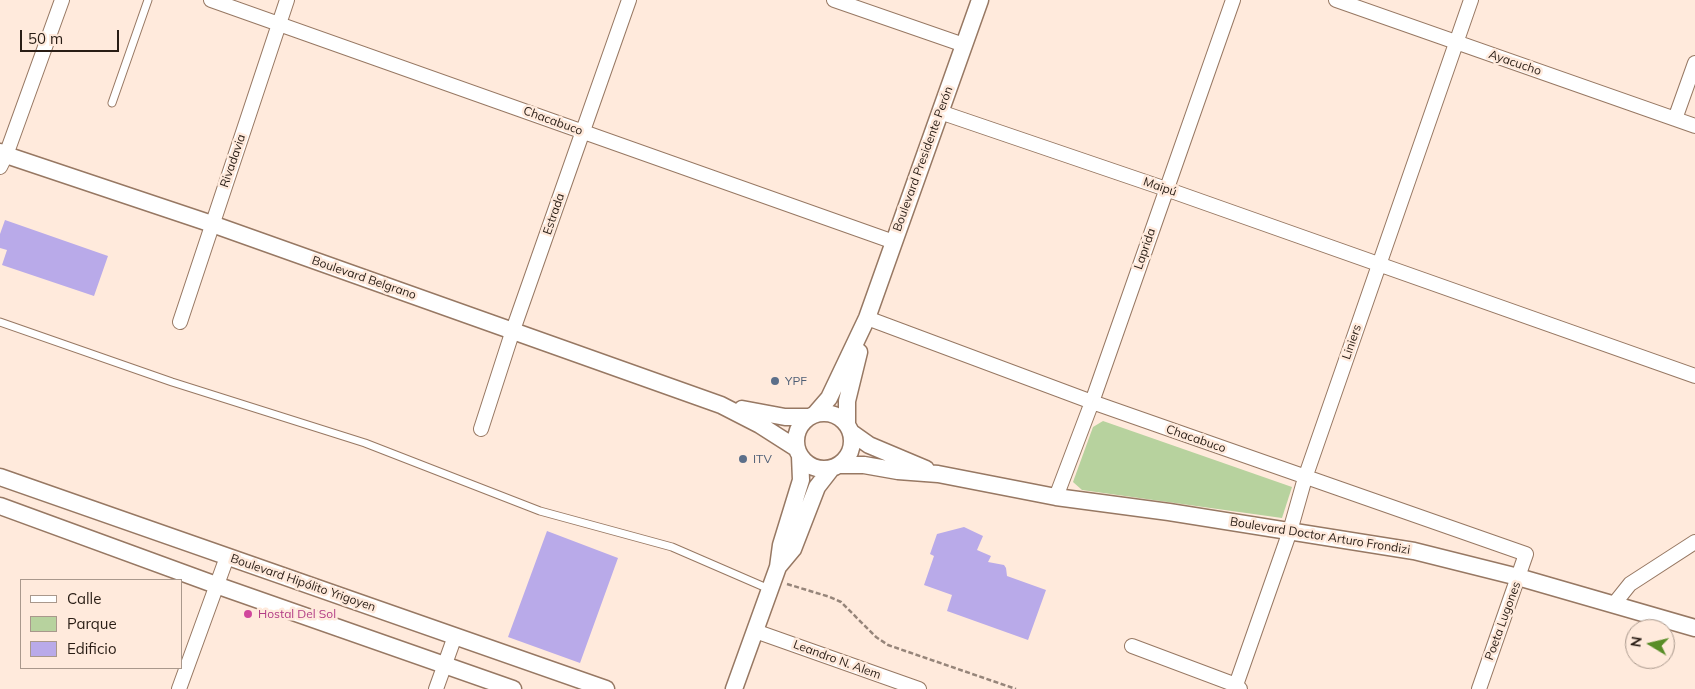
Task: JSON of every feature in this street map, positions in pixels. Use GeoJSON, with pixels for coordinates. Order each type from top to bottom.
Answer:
{"type":"FeatureCollection","features":[{"type":"Feature","properties":{"kind":"street"},"geometry":{"type":"LineString","coordinates":[[1,157],[62,0]]}},
{"type":"Feature","properties":{"kind":"street","name":"Chacabuco"},"geometry":{"type":"LineString","coordinates":[[211,0],[894,242]]}},
{"type":"Feature","properties":{"kind":"street","name":"Rivadavia"},"geometry":{"type":"LineString","coordinates":[[180,322],[287,0]]}},
{"type":"Feature","properties":{"kind":"street","name":"Estrada"},"geometry":{"type":"LineString","coordinates":[[481,429],[513,330],[629,0]]}},
{"type":"Feature","properties":{"kind":"street"},"geometry":{"type":"LineString","coordinates":[[834,0],[964,45]]}},
{"type":"Feature","properties":{"kind":"street","name":"Boulevard Presidente Perón"},"geometry":{"type":"LineString","coordinates":[[773,578],[801,480],[796,439],[798,430],[830,398],[867,318],[980,0]]}},
{"type":"Feature","properties":{"kind":"street","name":"Laprida"},"geometry":{"type":"LineString","coordinates":[[1056,497],[1092,402],[1233,0]]}},
{"type":"Feature","properties":{"kind":"street","name":"Ayacucho"},"geometry":{"type":"LineString","coordinates":[[1336,0],[1695,126]]}},
{"type":"Feature","properties":{"kind":"street","name":"Liniers"},"geometry":{"type":"LineString","coordinates":[[1238,687],[1290,531],[1305,478],[1472,0]]}},
{"type":"Feature","properties":{"kind":"street"},"geometry":{"type":"LineString","coordinates":[[1675,119],[1695,64]]}},
{"type":"Feature","properties":{"kind":"street","name":"Maipú"},"geometry":{"type":"LineString","coordinates":[[940,112],[1166,189],[1695,376]]}},
{"type":"Feature","properties":{"kind":"street","name":"Boulevard Belgrano"},"geometry":{"type":"LineString","coordinates":[[1,157],[212,224],[721,404],[785,417],[812,415]]}},
{"type":"Feature","properties":{"kind":"street","name":"Chacabuco"},"geometry":{"type":"LineString","coordinates":[[867,318],[1092,402],[1526,554]]}},
{"type":"Feature","properties":{"kind":"street","name":"Boulevard Presidente Perón"},"geometry":{"type":"LineString","coordinates":[[773,578],[793,550],[817,486],[835,467],[846,459],[851,451],[853,442],[849,428],[847,401],[867,318]]}},
{"type":"Feature","properties":{"kind":"street","name":"Boulevard Belgrano"},"geometry":{"type":"LineString","coordinates":[[721,404],[773,432],[798,452]]}},
{"type":"Feature","properties":{"kind":"street"},"geometry":{"type":"LineString","coordinates":[[812,415],[824,412],[832,413],[841,417],[849,428]]}},
{"type":"Feature","properties":{"kind":"street","name":"Boulevard Doctor Arturo Frondizi"},"geometry":{"type":"LineString","coordinates":[[849,428],[868,445],[938,474],[970,482],[1056,497],[1170,512],[1414,551],[1518,577],[1695,628]]}},
{"type":"Feature","properties":{"kind":"street"},"geometry":{"type":"LineString","coordinates":[[798,452],[806,463],[813,468],[835,467]]}},
{"type":"Feature","properties":{"kind":"street","name":"Boulevard Doctor Arturo Frondizi"},"geometry":{"type":"LineString","coordinates":[[835,467],[864,465],[898,471],[938,474]]}},
{"type":"Feature","properties":{"kind":"street","name":"Boulevard Hipólito Yrigoyen"},"geometry":{"type":"LineString","coordinates":[[1,482],[226,557],[606,689]]}},
{"type":"Feature","properties":{"kind":"street"},"geometry":{"type":"LineString","coordinates":[[0,506],[513,689]]}},
{"type":"Feature","properties":{"kind":"street"},"geometry":{"type":"LineString","coordinates":[[1614,604],[1630,584],[1692,547]]}},
{"type":"Feature","properties":{"kind":"street","name":"Poeta Lugones"},"geometry":{"type":"LineString","coordinates":[[1479,689],[1526,554]]}},
{"type":"Feature","properties":{"kind":"street"},"geometry":{"type":"LineString","coordinates":[[179,689],[226,557]]}},
{"type":"Feature","properties":{"kind":"street"},"geometry":{"type":"LineString","coordinates":[[734,689],[773,578]]}},
{"type":"Feature","properties":{"kind":"street","name":"Leandro N. Alem"},"geometry":{"type":"LineString","coordinates":[[755,631],[919,689]]}},
{"type":"Feature","properties":{"kind":"street"},"geometry":{"type":"LineString","coordinates":[[436,689],[455,636]]}},
{"type":"Feature","properties":{"kind":"street"},"geometry":{"type":"LineString","coordinates":[[1132,646],[1238,687]]}},
{"type":"Feature","properties":{"kind":"lane"},"geometry":{"type":"LineString","coordinates":[[112,103],[148,0]]}},
{"type":"Feature","properties":{"kind":"lane"},"geometry":{"type":"LineString","coordinates":[[0,322],[172,382],[365,442],[540,511],[672,547],[773,578]]}},
{"type":"Feature","properties":{"kind":"path"},"geometry":{"type":"LineString","coordinates":[[773,578],[840,602],[876,637],[888,645],[1016,689]]}},
{"type":"Feature","properties":{"kind":"green space"},"geometry":{"type":"Polygon","coordinates":[[[1103,421],[1292,487],[1282,518],[1082,490],[1073,482],[1093,427],[1103,421]]]}},
{"type":"Feature","properties":{"kind":"building"},"geometry":{"type":"Polygon","coordinates":[[[5,220],[108,256],[94,296],[2,265],[7,250],[0,248],[0,234],[5,220]]]}},
{"type":"Feature","properties":{"kind":"building"},"geometry":{"type":"Polygon","coordinates":[[[964,527],[983,536],[977,550],[991,556],[988,562],[1004,565],[1007,576],[1046,590],[1028,640],[947,611],[952,595],[924,585],[934,556],[930,554],[937,534],[964,527]]]}},
{"type":"Feature","properties":{"kind":"building"},"geometry":{"type":"Polygon","coordinates":[[[547,531],[618,558],[580,663],[508,637],[547,531]]]}},
{"type":"Feature","properties":{"kind":"place","name":"YPF"},"geometry":{"type":"Point","coordinates":[775,381]}},
{"type":"Feature","properties":{"kind":"place","name":"ITV"},"geometry":{"type":"Point","coordinates":[743,459]}},
{"type":"Feature","properties":{"kind":"place","name":"Hostal Del Sol"},"geometry":{"type":"Point","coordinates":[248,614]}}]}
